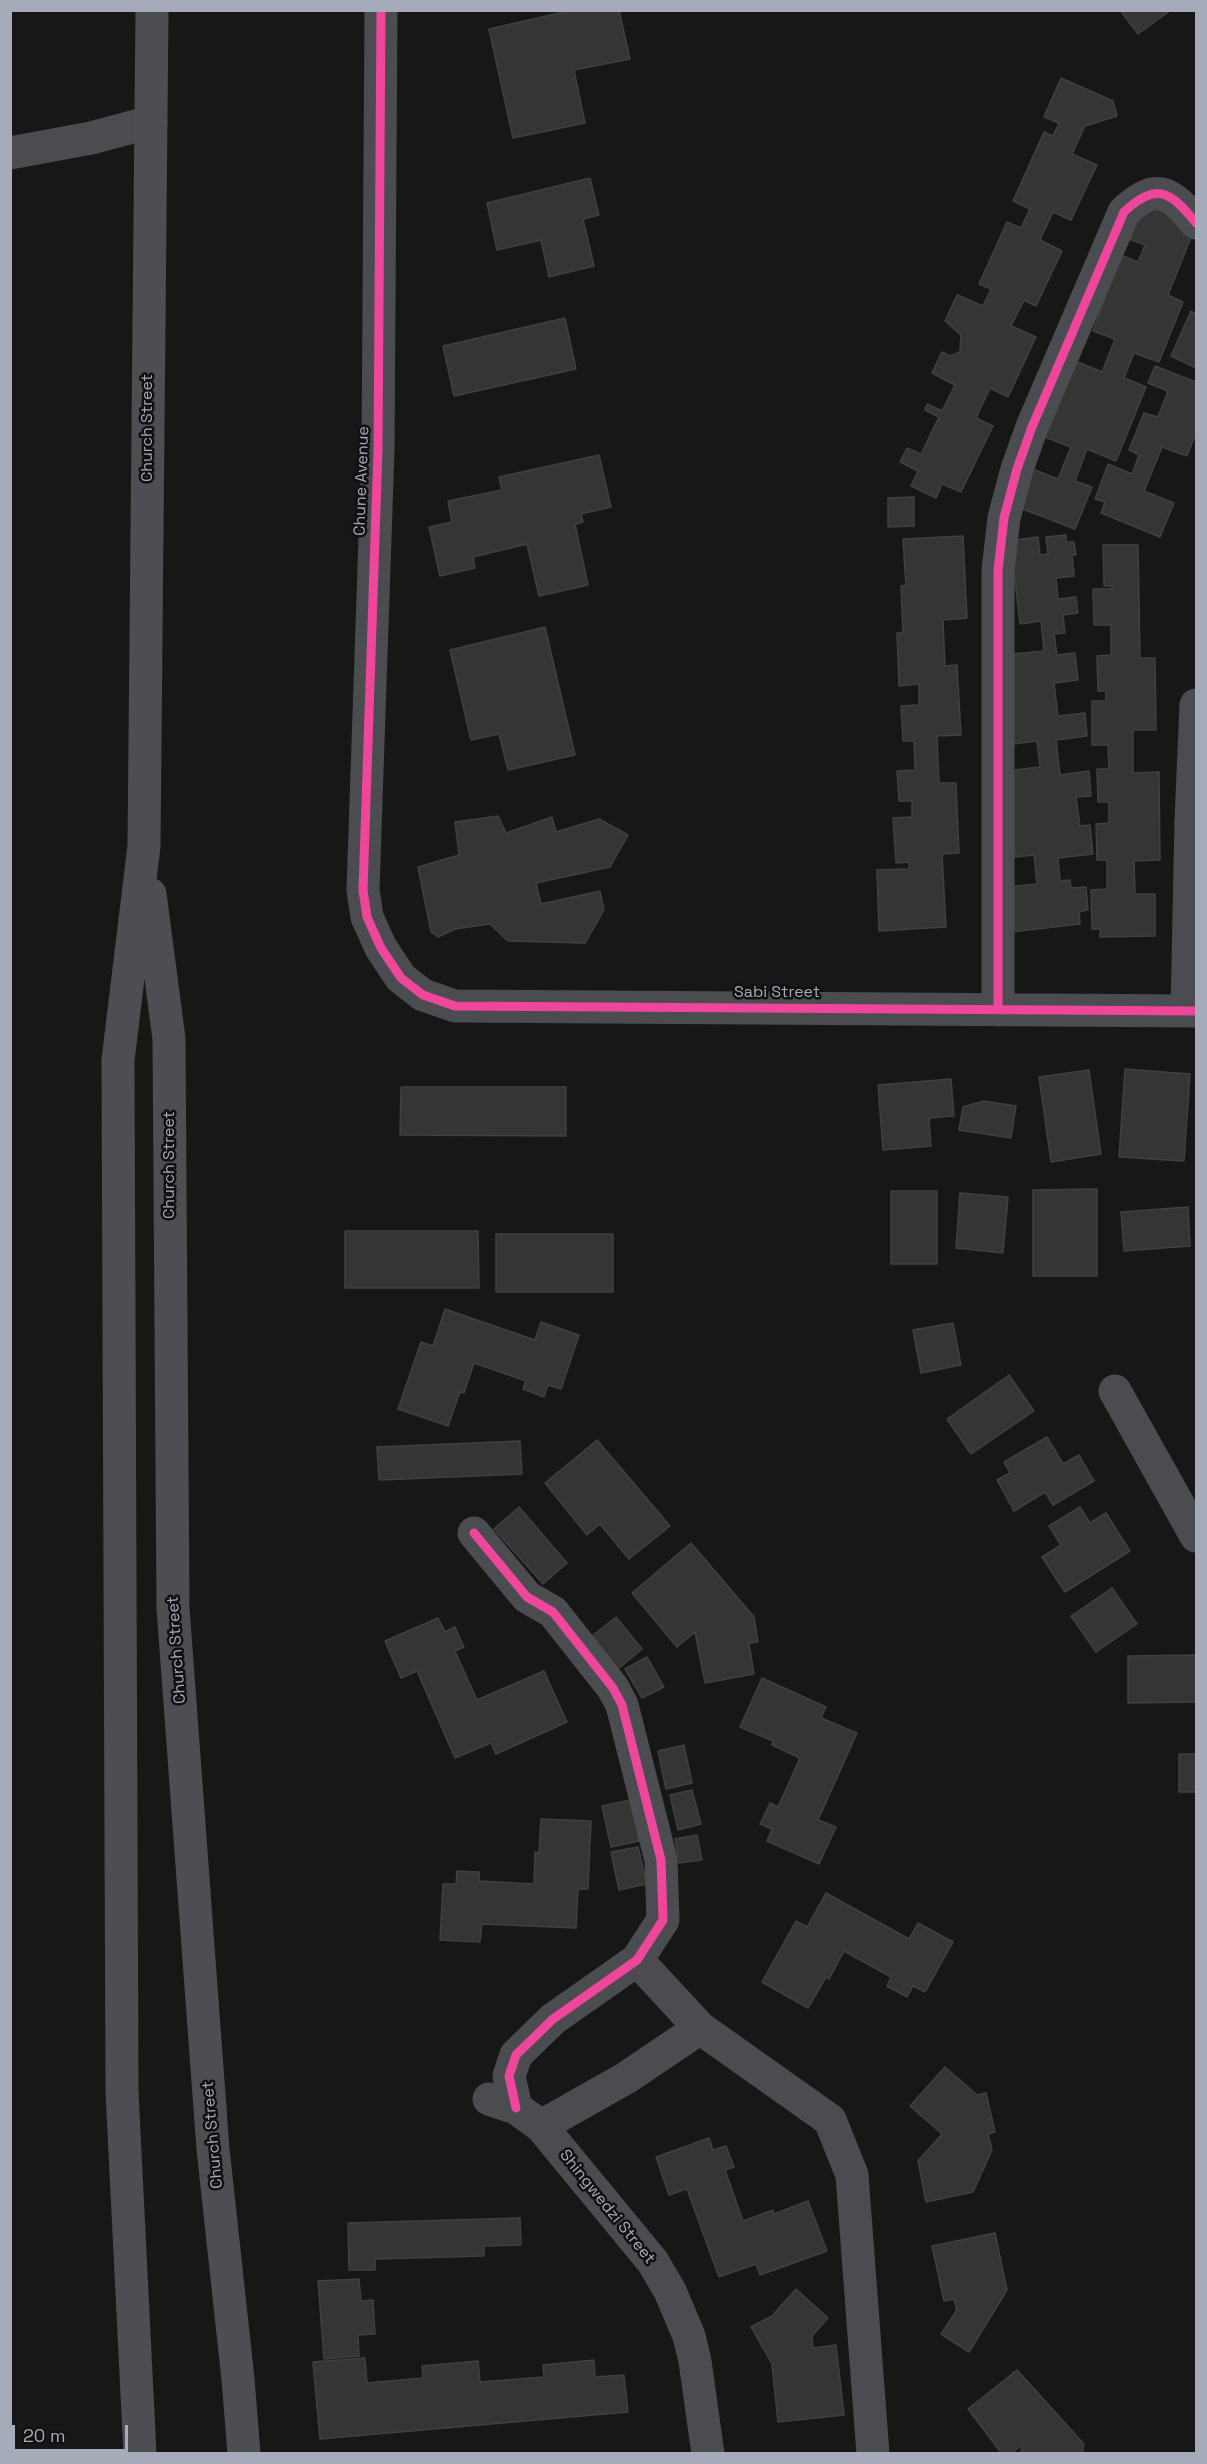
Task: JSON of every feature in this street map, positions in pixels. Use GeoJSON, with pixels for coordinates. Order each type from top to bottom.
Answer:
{"type":"FeatureCollection","features":[{"type":"Feature","properties":{"kind":"main road","name":"Church Street"},"geometry":{"type":"LineString","coordinates":[[140,2454],[122,2092],[118,1060],[144,846],[152,10]]}},
{"type":"Feature","properties":{"kind":"main road","name":"Church Street"},"geometry":{"type":"LineString","coordinates":[[144,846],[169,1039],[173,1608],[213,2149],[244,2454]]}},
{"type":"Feature","properties":{"kind":"street","name":"Chune Avenue"},"geometry":{"type":"LineString","coordinates":[[381,10],[378,450],[363,890],[367,918],[381,948]]}},
{"type":"Feature","properties":{"kind":"street"},"geometry":{"type":"LineString","coordinates":[[10,153],[91,138],[151,122]]}},
{"type":"Feature","properties":{"kind":"street"},"geometry":{"type":"LineString","coordinates":[[998,1010],[998,570],[1004,518],[1017,469],[1032,427],[1124,212],[1137,200],[1150,195],[1162,194],[1177,200],[1197,223]]}},
{"type":"Feature","properties":{"kind":"street"},"geometry":{"type":"LineString","coordinates":[[1192,1011],[1191,820],[1197,705]]}},
{"type":"Feature","properties":{"kind":"street","name":"Sabi Street"},"geometry":{"type":"LineString","coordinates":[[381,948],[401,978],[423,995],[455,1006],[1192,1011]]}},
{"type":"Feature","properties":{"kind":"street"},"geometry":{"type":"LineString","coordinates":[[1115,1391],[1197,1536]]}},
{"type":"Feature","properties":{"kind":"street"},"geometry":{"type":"LineString","coordinates":[[474,1533],[528,1597],[554,1612],[613,1688],[622,1705],[661,1860],[663,1920],[637,1960],[553,2019],[516,2055],[509,2076],[515,2111],[626,2078],[700,2028]]}},
{"type":"Feature","properties":{"kind":"street"},"geometry":{"type":"LineString","coordinates":[[637,1960],[700,2028],[830,2120],[852,2175],[873,2454]]}},
{"type":"Feature","properties":{"kind":"street","name":"Shingwedzi Street"},"geometry":{"type":"LineString","coordinates":[[515,2111],[653,2262],[670,2291],[689,2336],[695,2361],[708,2454]]}},
{"type":"Feature","properties":{"kind":"building"},"geometry":{"type":"Polygon","coordinates":[[[573,10],[619,10],[630,59],[574,70],[585,123],[513,138],[489,29],[573,10]]]}},
{"type":"Feature","properties":{"kind":"building"},"geometry":{"type":"Polygon","coordinates":[[[1120,10],[1171,10],[1138,34],[1120,10]]]}},
{"type":"Feature","properties":{"kind":"building"},"geometry":{"type":"Polygon","coordinates":[[[1061,78],[1113,101],[1117,116],[1085,126],[1072,154],[1097,165],[1071,220],[1053,212],[1040,240],[1062,251],[1036,306],[1024,300],[1011,326],[1036,337],[1008,397],[990,388],[976,418],[993,426],[961,492],[942,484],[936,498],[911,486],[918,471],[900,462],[907,448],[921,454],[939,417],[925,410],[927,404],[942,411],[955,385],[932,373],[942,352],[950,356],[960,352],[961,335],[945,321],[957,295],[983,306],[991,289],[979,284],[1007,222],[1021,228],[1030,209],[1013,201],[1044,132],[1053,136],[1059,123],[1044,117],[1061,78]]]}},
{"type":"Feature","properties":{"kind":"building"},"geometry":{"type":"Polygon","coordinates":[[[590,178],[599,215],[583,219],[594,266],[549,277],[541,240],[497,250],[487,203],[590,178]]]}},
{"type":"Feature","properties":{"kind":"building"},"geometry":{"type":"Polygon","coordinates":[[[1143,204],[1196,225],[1168,295],[1183,302],[1159,362],[1134,353],[1124,378],[1146,387],[1116,461],[1087,449],[1075,481],[1092,487],[1075,529],[1015,506],[1030,468],[1058,479],[1071,447],[1042,436],[1073,360],[1102,372],[1115,339],[1093,331],[1104,301],[1093,296],[1111,251],[1138,262],[1145,245],[1129,239],[1143,204]]]}},
{"type":"Feature","properties":{"kind":"building"},"geometry":{"type":"Polygon","coordinates":[[[1191,311],[1196,314],[1196,368],[1171,356],[1191,311]]]}},
{"type":"Feature","properties":{"kind":"building"},"geometry":{"type":"Polygon","coordinates":[[[565,318],[576,369],[454,396],[443,346],[565,318]]]}},
{"type":"Feature","properties":{"kind":"building"},"geometry":{"type":"Polygon","coordinates":[[[1155,366],[1196,382],[1196,432],[1187,456],[1162,447],[1144,491],[1174,503],[1160,537],[1101,513],[1105,502],[1095,499],[1108,464],[1132,474],[1139,455],[1129,450],[1144,413],[1158,417],[1168,391],[1148,383],[1155,366]]]}},
{"type":"Feature","properties":{"kind":"building"},"geometry":{"type":"Polygon","coordinates":[[[599,455],[611,507],[581,514],[583,522],[575,524],[588,585],[539,596],[527,544],[473,557],[475,568],[440,576],[429,527],[452,522],[448,501],[502,490],[499,477],[599,455]]]}},
{"type":"Feature","properties":{"kind":"building"},"geometry":{"type":"Polygon","coordinates":[[[914,497],[914,526],[888,527],[888,498],[914,497]]]}},
{"type":"Feature","properties":{"kind":"building"},"geometry":{"type":"Polygon","coordinates":[[[1066,535],[1066,542],[1074,542],[1076,555],[1072,555],[1074,576],[1056,578],[1058,599],[1076,597],[1078,613],[1063,615],[1065,633],[1054,634],[1057,655],[1075,653],[1078,680],[1054,683],[1058,716],[1085,713],[1087,736],[1056,740],[1060,775],[1089,771],[1091,796],[1076,797],[1080,826],[1090,825],[1093,854],[1058,858],[1060,881],[1070,880],[1071,888],[1086,887],[1088,910],[1079,912],[1080,924],[1011,932],[1006,887],[1037,884],[1034,855],[1015,857],[1006,771],[1040,767],[1037,741],[1014,744],[1004,655],[1044,651],[1041,621],[1020,624],[1012,555],[1008,541],[1038,537],[1040,555],[1048,554],[1046,537],[1066,535]]]}},
{"type":"Feature","properties":{"kind":"building"},"geometry":{"type":"Polygon","coordinates":[[[963,536],[967,618],[943,620],[945,666],[957,665],[961,735],[937,736],[939,783],[956,783],[959,853],[942,854],[946,927],[879,931],[877,870],[909,869],[909,862],[896,863],[893,818],[912,817],[912,801],[899,801],[897,771],[915,770],[914,741],[903,741],[901,706],[919,705],[919,684],[899,686],[897,633],[903,633],[901,586],[906,585],[903,539],[963,536]]]}},
{"type":"Feature","properties":{"kind":"building"},"geometry":{"type":"Polygon","coordinates":[[[1103,545],[1138,545],[1140,658],[1155,658],[1156,730],[1133,730],[1133,773],[1159,772],[1160,860],[1134,861],[1135,894],[1155,894],[1155,936],[1100,937],[1100,929],[1092,929],[1091,890],[1107,889],[1107,860],[1097,860],[1096,824],[1109,823],[1109,802],[1098,802],[1097,769],[1109,769],[1108,745],[1092,745],[1092,701],[1106,701],[1106,691],[1098,691],[1097,656],[1111,655],[1111,625],[1094,625],[1093,589],[1112,589],[1112,586],[1104,586],[1103,545]]]}},
{"type":"Feature","properties":{"kind":"building"},"geometry":{"type":"Polygon","coordinates":[[[545,627],[575,755],[508,770],[499,734],[471,740],[450,650],[545,627]]]}},
{"type":"Feature","properties":{"kind":"building"},"geometry":{"type":"Polygon","coordinates":[[[498,816],[506,833],[552,817],[556,832],[599,819],[628,835],[610,867],[536,883],[541,904],[600,891],[604,910],[585,943],[508,941],[490,924],[455,929],[438,937],[431,932],[418,867],[459,855],[455,822],[498,816]]]}},
{"type":"Feature","properties":{"kind":"building"},"geometry":{"type":"Polygon","coordinates":[[[1125,1069],[1190,1074],[1184,1161],[1119,1157],[1125,1069]]]}},
{"type":"Feature","properties":{"kind":"building"},"geometry":{"type":"Polygon","coordinates":[[[1089,1070],[1101,1154],[1051,1162],[1039,1077],[1089,1070]]]}},
{"type":"Feature","properties":{"kind":"building"},"geometry":{"type":"Polygon","coordinates":[[[951,1079],[954,1116],[929,1118],[931,1146],[883,1150],[878,1085],[951,1079]]]}},
{"type":"Feature","properties":{"kind":"building"},"geometry":{"type":"Polygon","coordinates":[[[401,1087],[566,1087],[566,1136],[400,1135],[401,1087]]]}},
{"type":"Feature","properties":{"kind":"building"},"geometry":{"type":"Polygon","coordinates":[[[984,1101],[1016,1106],[1011,1138],[959,1130],[963,1107],[984,1101]]]}},
{"type":"Feature","properties":{"kind":"building"},"geometry":{"type":"Polygon","coordinates":[[[1097,1189],[1097,1276],[1033,1276],[1033,1190],[1097,1189]]]}},
{"type":"Feature","properties":{"kind":"building"},"geometry":{"type":"Polygon","coordinates":[[[891,1191],[937,1191],[937,1264],[891,1264],[891,1191]]]}},
{"type":"Feature","properties":{"kind":"building"},"geometry":{"type":"Polygon","coordinates":[[[960,1193],[1008,1197],[1003,1253],[956,1248],[960,1193]]]}},
{"type":"Feature","properties":{"kind":"building"},"geometry":{"type":"Polygon","coordinates":[[[1188,1207],[1190,1246],[1124,1251],[1121,1212],[1188,1207]]]}},
{"type":"Feature","properties":{"kind":"building"},"geometry":{"type":"Polygon","coordinates":[[[345,1231],[478,1231],[479,1288],[345,1288],[345,1231]]]}},
{"type":"Feature","properties":{"kind":"building"},"geometry":{"type":"Polygon","coordinates":[[[496,1234],[613,1234],[613,1292],[496,1292],[496,1234]]]}},
{"type":"Feature","properties":{"kind":"building"},"geometry":{"type":"Polygon","coordinates":[[[445,1309],[535,1340],[541,1322],[579,1335],[561,1389],[548,1385],[544,1397],[523,1389],[526,1381],[474,1363],[464,1393],[460,1392],[448,1426],[398,1409],[421,1342],[433,1346],[445,1309]]]}},
{"type":"Feature","properties":{"kind":"building"},"geometry":{"type":"Polygon","coordinates":[[[953,1323],[961,1365],[921,1373],[913,1330],[953,1323]]]}},
{"type":"Feature","properties":{"kind":"building"},"geometry":{"type":"Polygon","coordinates":[[[1009,1375],[1034,1411],[971,1454],[947,1419],[1009,1375]]]}},
{"type":"Feature","properties":{"kind":"building"},"geometry":{"type":"Polygon","coordinates":[[[1047,1437],[1063,1464],[1079,1455],[1094,1481],[1053,1505],[1045,1492],[1014,1511],[997,1480],[1010,1473],[1004,1462],[1047,1437]]]}},
{"type":"Feature","properties":{"kind":"building"},"geometry":{"type":"Polygon","coordinates":[[[597,1440],[670,1526],[629,1559],[600,1524],[587,1535],[545,1483],[597,1440]]]}},
{"type":"Feature","properties":{"kind":"building"},"geometry":{"type":"Polygon","coordinates":[[[520,1441],[522,1474],[379,1480],[377,1447],[520,1441]]]}},
{"type":"Feature","properties":{"kind":"building"},"geometry":{"type":"Polygon","coordinates":[[[519,1507],[567,1563],[543,1584],[494,1529],[519,1507]]]}},
{"type":"Feature","properties":{"kind":"building"},"geometry":{"type":"Polygon","coordinates":[[[1080,1507],[1090,1523],[1106,1513],[1130,1551],[1065,1592],[1042,1557],[1061,1545],[1049,1526],[1080,1507]]]}},
{"type":"Feature","properties":{"kind":"building"},"geometry":{"type":"Polygon","coordinates":[[[691,1543],[754,1617],[758,1642],[749,1643],[754,1674],[705,1683],[695,1632],[677,1647],[632,1593],[691,1543]]]}},
{"type":"Feature","properties":{"kind":"building"},"geometry":{"type":"Polygon","coordinates":[[[1112,1588],[1137,1624],[1096,1652],[1071,1616],[1112,1588]]]}},
{"type":"Feature","properties":{"kind":"building"},"geometry":{"type":"Polygon","coordinates":[[[616,1617],[642,1649],[618,1669],[592,1636],[616,1617]]]}},
{"type":"Feature","properties":{"kind":"building"},"geometry":{"type":"Polygon","coordinates":[[[438,1618],[445,1632],[455,1627],[464,1647],[455,1651],[477,1700],[544,1671],[567,1722],[496,1754],[491,1743],[455,1758],[417,1671],[401,1678],[385,1641],[438,1618]]]}},
{"type":"Feature","properties":{"kind":"building"},"geometry":{"type":"Polygon","coordinates":[[[1196,1655],[1196,1702],[1128,1703],[1128,1656],[1196,1655]]]}},
{"type":"Feature","properties":{"kind":"building"},"geometry":{"type":"Polygon","coordinates":[[[647,1657],[664,1687],[642,1698],[625,1669],[647,1657]]]}},
{"type":"Feature","properties":{"kind":"building"},"geometry":{"type":"Polygon","coordinates":[[[762,1678],[826,1707],[821,1718],[857,1733],[818,1820],[836,1827],[819,1864],[767,1841],[772,1829],[760,1824],[770,1803],[778,1807],[800,1758],[772,1745],[773,1741],[740,1727],[762,1678]]]}},
{"type":"Feature","properties":{"kind":"building"},"geometry":{"type":"Polygon","coordinates":[[[684,1745],[692,1783],[666,1789],[658,1751],[684,1745]]]}},
{"type":"Feature","properties":{"kind":"building"},"geometry":{"type":"Polygon","coordinates":[[[1179,1754],[1196,1754],[1196,1792],[1179,1792],[1179,1754]]]}},
{"type":"Feature","properties":{"kind":"building"},"geometry":{"type":"Polygon","coordinates":[[[692,1790],[701,1824],[678,1830],[670,1795],[692,1790]]]}},
{"type":"Feature","properties":{"kind":"building"},"geometry":{"type":"Polygon","coordinates":[[[630,1800],[639,1841],[611,1847],[602,1806],[630,1800]]]}},
{"type":"Feature","properties":{"kind":"building"},"geometry":{"type":"Polygon","coordinates":[[[541,1819],[591,1821],[588,1889],[578,1889],[576,1928],[482,1924],[480,1942],[440,1940],[443,1884],[456,1884],[457,1871],[479,1872],[479,1881],[534,1884],[535,1852],[539,1853],[541,1819]]]}},
{"type":"Feature","properties":{"kind":"building"},"geometry":{"type":"Polygon","coordinates":[[[697,1835],[702,1860],[679,1863],[675,1839],[697,1835]]]}},
{"type":"Feature","properties":{"kind":"building"},"geometry":{"type":"Polygon","coordinates":[[[638,1847],[647,1884],[619,1890],[611,1852],[638,1847]]]}},
{"type":"Feature","properties":{"kind":"building"},"geometry":{"type":"Polygon","coordinates":[[[826,1893],[909,1939],[918,1923],[953,1942],[925,1992],[913,1986],[907,1997],[887,1986],[891,1977],[844,1951],[829,1979],[826,1977],[808,2008],[762,1982],[796,1921],[807,1927],[826,1893]]]}},
{"type":"Feature","properties":{"kind":"building"},"geometry":{"type":"Polygon","coordinates":[[[945,2067],[977,2095],[986,2093],[995,2132],[988,2134],[992,2150],[973,2192],[926,2202],[918,2161],[942,2134],[910,2106],[945,2067]]]}},
{"type":"Feature","properties":{"kind":"building"},"geometry":{"type":"Polygon","coordinates":[[[709,2138],[713,2150],[726,2146],[734,2167],[725,2170],[743,2221],[773,2210],[774,2214],[808,2201],[827,2251],[760,2275],[756,2264],[719,2277],[687,2189],[669,2195],[656,2157],[709,2138]]]}},
{"type":"Feature","properties":{"kind":"building"},"geometry":{"type":"Polygon","coordinates":[[[520,2218],[521,2245],[484,2246],[484,2256],[375,2259],[375,2270],[349,2270],[348,2223],[520,2218]]]}},
{"type":"Feature","properties":{"kind":"building"},"geometry":{"type":"Polygon","coordinates":[[[995,2233],[1007,2290],[969,2352],[941,2334],[957,2310],[954,2299],[944,2301],[932,2246],[995,2233]]]}},
{"type":"Feature","properties":{"kind":"building"},"geometry":{"type":"Polygon","coordinates":[[[359,2279],[361,2301],[373,2300],[375,2334],[358,2335],[359,2356],[324,2359],[318,2281],[359,2279]]]}},
{"type":"Feature","properties":{"kind":"building"},"geometry":{"type":"Polygon","coordinates":[[[796,2289],[828,2318],[812,2336],[813,2348],[836,2345],[844,2415],[778,2422],[772,2364],[751,2327],[772,2316],[796,2289]]]}},
{"type":"Feature","properties":{"kind":"building"},"geometry":{"type":"Polygon","coordinates":[[[365,2358],[367,2383],[423,2378],[422,2366],[478,2361],[480,2382],[544,2377],[543,2365],[594,2360],[595,2377],[624,2375],[628,2412],[320,2439],[313,2362],[365,2358]]]}},
{"type":"Feature","properties":{"kind":"building"},"geometry":{"type":"Polygon","coordinates":[[[1017,2370],[1084,2444],[1082,2454],[1021,2454],[1022,2445],[1010,2454],[1002,2454],[968,2409],[1017,2370]]]}},
{"type":"Feature","properties":{"kind":"cycle path"},"geometry":{"type":"LineString","coordinates":[[381,10],[378,450],[363,890],[367,917],[381,948],[401,978],[423,995],[455,1006],[1196,1011]]}},
{"type":"Feature","properties":{"kind":"cycle path"},"geometry":{"type":"LineString","coordinates":[[998,1010],[998,570],[1004,518],[1017,469],[1032,427],[1124,212],[1146,196],[1163,194],[1179,204],[1196,223]]}},
{"type":"Feature","properties":{"kind":"cycle path"},"geometry":{"type":"LineString","coordinates":[[474,1533],[527,1597],[553,1612],[613,1688],[622,1705],[661,1860],[663,1920],[637,1960],[553,2019],[516,2055],[509,2076],[516,2108]]}}]}
